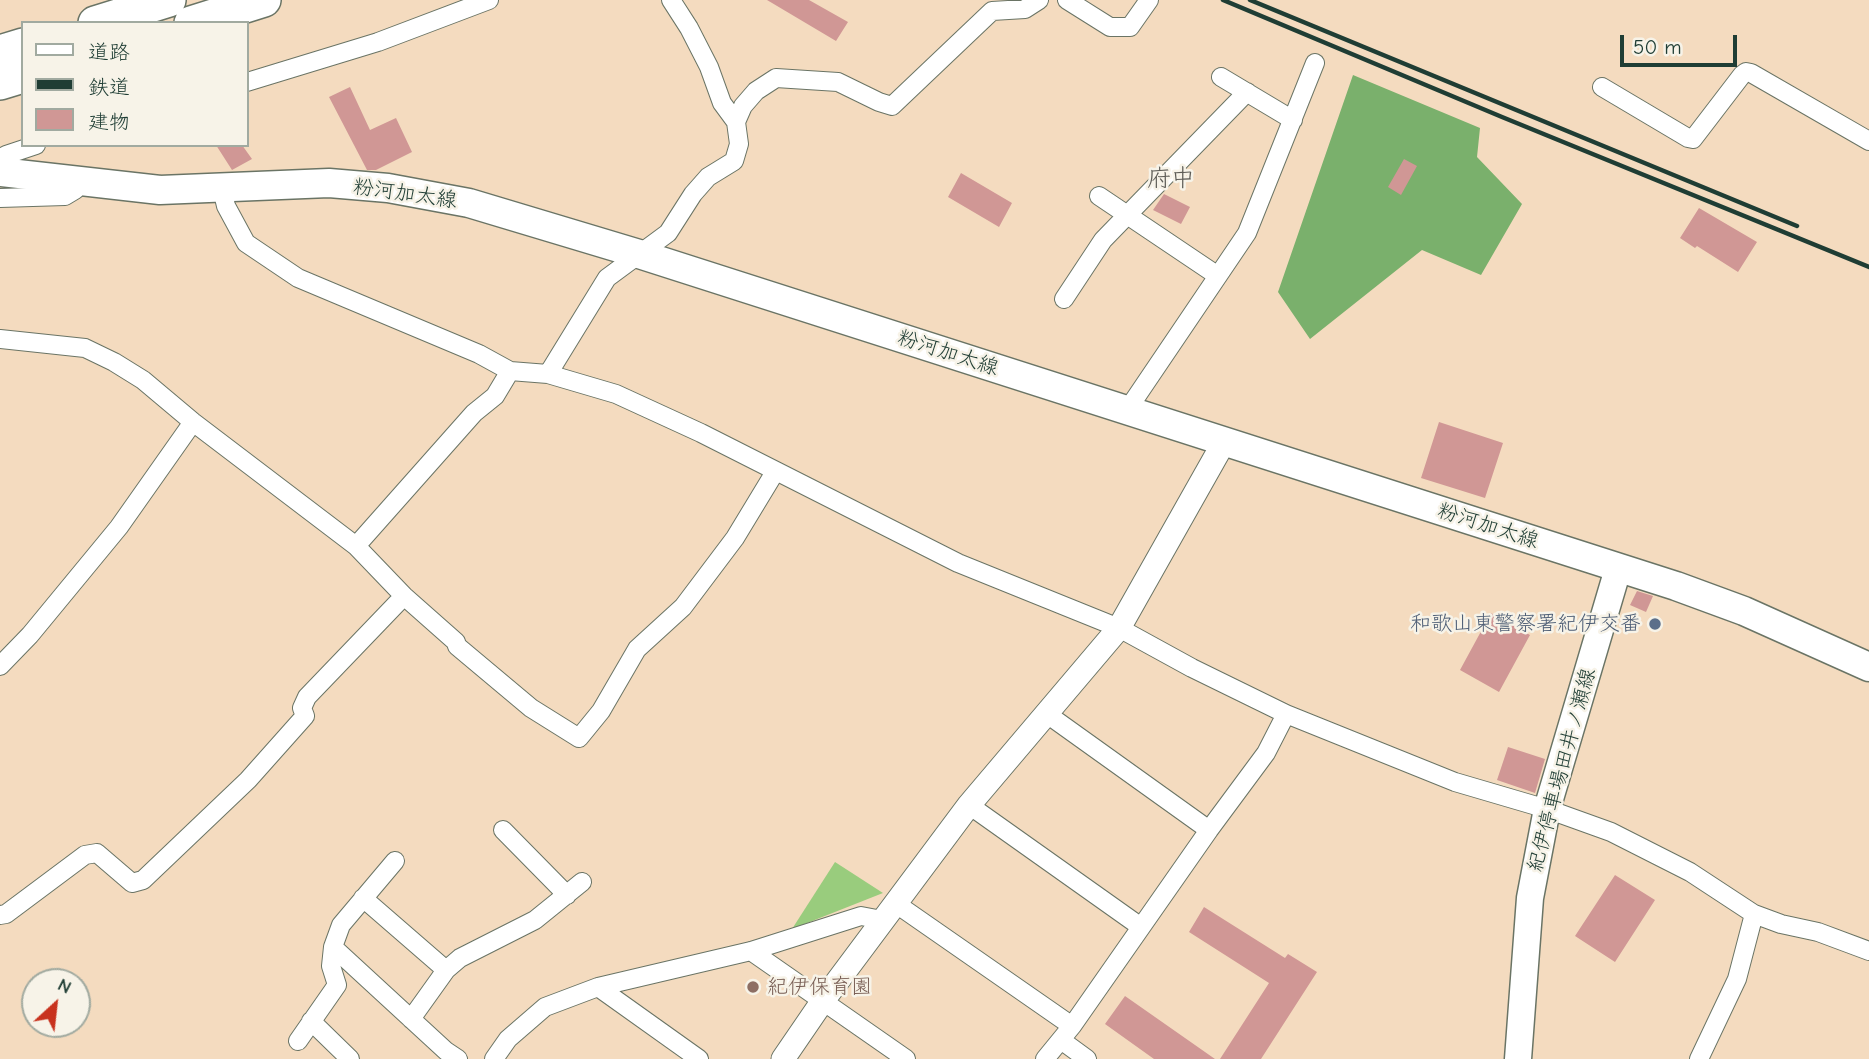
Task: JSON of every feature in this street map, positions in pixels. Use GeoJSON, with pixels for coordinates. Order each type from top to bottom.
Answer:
{"type":"FeatureCollection","features":[{"type":"Feature","properties":{"kind":"highway"},"geometry":{"type":"LineString","coordinates":[[101,21],[169,0]]}},
{"type":"Feature","properties":{"kind":"highway"},"geometry":{"type":"LineString","coordinates":[[197,21],[264,0]]}},
{"type":"Feature","properties":{"kind":"highway"},"geometry":{"type":"LineString","coordinates":[[0,52],[21,46]]}},
{"type":"Feature","properties":{"kind":"highway"},"geometry":{"type":"LineString","coordinates":[[0,83],[21,77]]}},
{"type":"Feature","properties":{"kind":"main road","name":"粉河加太線"},"geometry":{"type":"LineString","coordinates":[[0,172],[160,190],[329,183],[388,188],[469,203],[1128,409],[1676,586],[1745,611],[1869,667]]}},
{"type":"Feature","properties":{"kind":"main road","name":"紀伊停車場田井ノ瀬線"},"geometry":{"type":"LineString","coordinates":[[1518,1059],[1530,898],[1548,809],[1618,569]]}},
{"type":"Feature","properties":{"kind":"street"},"geometry":{"type":"LineString","coordinates":[[248,82],[378,42],[489,0]]}},
{"type":"Feature","properties":{"kind":"street"},"geometry":{"type":"LineString","coordinates":[[548,374],[607,278],[668,233],[693,194],[708,177],[734,161],[739,144],[736,122],[722,103],[709,67],[671,0]]}},
{"type":"Feature","properties":{"kind":"street"},"geometry":{"type":"LineString","coordinates":[[736,122],[743,106],[756,91],[776,78],[838,82],[879,103],[892,106],[992,10],[1025,9],[1039,0]]}},
{"type":"Feature","properties":{"kind":"street"},"geometry":{"type":"LineString","coordinates":[[1067,0],[1110,27],[1130,27],[1149,0]]}},
{"type":"Feature","properties":{"kind":"street"},"geometry":{"type":"LineString","coordinates":[[1128,409],[1247,233],[1315,63]]}},
{"type":"Feature","properties":{"kind":"street"},"geometry":{"type":"LineString","coordinates":[[1602,86],[1693,139],[1742,75],[1751,73],[1869,141]]}},
{"type":"Feature","properties":{"kind":"street"},"geometry":{"type":"LineString","coordinates":[[1221,76],[1293,120]]}},
{"type":"Feature","properties":{"kind":"street"},"geometry":{"type":"LineString","coordinates":[[1065,299],[1103,240],[1247,92]]}},
{"type":"Feature","properties":{"kind":"street"},"geometry":{"type":"LineString","coordinates":[[0,160],[6,155],[30,147]]}},
{"type":"Feature","properties":{"kind":"street"},"geometry":{"type":"LineString","coordinates":[[0,198],[65,196],[75,190],[79,181]]}},
{"type":"Feature","properties":{"kind":"street"},"geometry":{"type":"LineString","coordinates":[[222,189],[226,206],[246,243],[298,278],[479,354],[510,371],[548,374],[616,394],[701,433],[958,564],[1119,628],[1192,668],[1286,713],[1455,782],[1548,809],[1622,838],[1690,872],[1755,914],[1781,924],[1818,932],[1869,951]]}},
{"type":"Feature","properties":{"kind":"street"},"geometry":{"type":"LineString","coordinates":[[1099,196],[1218,276]]}},
{"type":"Feature","properties":{"kind":"street"},"geometry":{"type":"LineString","coordinates":[[0,339],[85,348],[143,380],[356,546],[404,596],[456,642],[457,646],[531,708],[579,738],[601,711],[637,649],[683,607],[735,538],[775,472]]}},
{"type":"Feature","properties":{"kind":"street"},"geometry":{"type":"LineString","coordinates":[[356,546],[474,413],[495,396],[510,371]]}},
{"type":"Feature","properties":{"kind":"street"},"geometry":{"type":"LineString","coordinates":[[0,666],[30,635],[120,527],[194,422]]}},
{"type":"Feature","properties":{"kind":"street"},"geometry":{"type":"LineString","coordinates":[[783,1059],[822,1002],[969,805],[1119,628],[1224,442]]}},
{"type":"Feature","properties":{"kind":"street"},"geometry":{"type":"LineString","coordinates":[[2,909],[85,855],[97,853],[132,883],[143,880],[248,779],[305,716],[302,708],[307,697],[404,596]]}},
{"type":"Feature","properties":{"kind":"street"},"geometry":{"type":"LineString","coordinates":[[1045,1059],[1266,752],[1286,713]]}},
{"type":"Feature","properties":{"kind":"street"},"geometry":{"type":"LineString","coordinates":[[1047,714],[1209,830]]}},
{"type":"Feature","properties":{"kind":"street"},"geometry":{"type":"LineString","coordinates":[[969,805],[1140,927]]}},
{"type":"Feature","properties":{"kind":"street"},"geometry":{"type":"LineString","coordinates":[[502,830],[567,895]]}},
{"type":"Feature","properties":{"kind":"street"},"geometry":{"type":"LineString","coordinates":[[298,1041],[337,985],[331,966],[333,947],[341,925],[395,861]]}},
{"type":"Feature","properties":{"kind":"street"},"geometry":{"type":"LineString","coordinates":[[411,1019],[446,970],[460,958],[535,920],[582,883]]}},
{"type":"Feature","properties":{"kind":"street"},"geometry":{"type":"LineString","coordinates":[[363,898],[446,970]]}},
{"type":"Feature","properties":{"kind":"street"},"geometry":{"type":"LineString","coordinates":[[494,1059],[508,1040],[545,1007],[598,987],[751,951],[861,916],[889,912],[1066,1033],[1087,1059]]}},
{"type":"Feature","properties":{"kind":"street"},"geometry":{"type":"LineString","coordinates":[[1699,1059],[1737,979],[1755,914]]}},
{"type":"Feature","properties":{"kind":"street"},"geometry":{"type":"LineString","coordinates":[[333,947],[447,1056]]}},
{"type":"Feature","properties":{"kind":"street"},"geometry":{"type":"LineString","coordinates":[[751,951],[906,1059]]}},
{"type":"Feature","properties":{"kind":"street"},"geometry":{"type":"LineString","coordinates":[[598,987],[699,1059]]}},
{"type":"Feature","properties":{"kind":"street"},"geometry":{"type":"LineString","coordinates":[[311,1021],[349,1059]]}},
{"type":"Feature","properties":{"kind":"green space"},"geometry":{"type":"Polygon","coordinates":[[[1353,75],[1480,128],[1477,157],[1522,204],[1481,275],[1422,250],[1310,339],[1278,292],[1353,75]]]}},
{"type":"Feature","properties":{"kind":"green space"},"geometry":{"type":"Polygon","coordinates":[[[835,862],[883,893],[792,929],[835,862]]]}},
{"type":"Feature","properties":{"kind":"building"},"geometry":{"type":"Polygon","coordinates":[[[767,0],[809,0],[848,22],[836,41],[767,0]]]}},
{"type":"Feature","properties":{"kind":"building"},"geometry":{"type":"Polygon","coordinates":[[[350,87],[370,130],[396,118],[412,152],[376,170],[367,170],[329,97],[350,87]]]}},
{"type":"Feature","properties":{"kind":"building"},"geometry":{"type":"Polygon","coordinates":[[[217,147],[243,147],[252,159],[232,170],[217,147]]]}},
{"type":"Feature","properties":{"kind":"building"},"geometry":{"type":"Polygon","coordinates":[[[1404,159],[1417,166],[1401,195],[1388,187],[1404,159]]]}},
{"type":"Feature","properties":{"kind":"building"},"geometry":{"type":"Polygon","coordinates":[[[961,173],[1012,203],[999,227],[948,197],[961,173]]]}},
{"type":"Feature","properties":{"kind":"building"},"geometry":{"type":"Polygon","coordinates":[[[1164,194],[1190,207],[1181,224],[1153,210],[1164,194]]]}},
{"type":"Feature","properties":{"kind":"building"},"geometry":{"type":"Polygon","coordinates":[[[1699,208],[1757,242],[1738,272],[1680,238],[1699,208]]]}},
{"type":"Feature","properties":{"kind":"building"},"geometry":{"type":"Polygon","coordinates":[[[1439,422],[1503,443],[1485,498],[1421,478],[1439,422]]]}},
{"type":"Feature","properties":{"kind":"building"},"geometry":{"type":"Polygon","coordinates":[[[1637,591],[1653,596],[1646,612],[1630,605],[1637,591]]]}},
{"type":"Feature","properties":{"kind":"building"},"geometry":{"type":"Polygon","coordinates":[[[1491,613],[1530,635],[1499,692],[1460,670],[1491,613]]]}},
{"type":"Feature","properties":{"kind":"building"},"geometry":{"type":"Polygon","coordinates":[[[1508,747],[1545,759],[1535,793],[1497,780],[1508,747]]]}},
{"type":"Feature","properties":{"kind":"building"},"geometry":{"type":"Polygon","coordinates":[[[1615,875],[1655,900],[1615,962],[1575,936],[1615,875]]]}},
{"type":"Feature","properties":{"kind":"building"},"geometry":{"type":"Polygon","coordinates":[[[1204,907],[1285,958],[1288,954],[1317,972],[1261,1059],[1220,1059],[1269,983],[1189,932],[1204,907]]]}},
{"type":"Feature","properties":{"kind":"building"},"geometry":{"type":"Polygon","coordinates":[[[1125,996],[1215,1059],[1154,1059],[1105,1024],[1125,996]]]}},
{"type":"Feature","properties":{"kind":"railway"},"geometry":{"type":"LineString","coordinates":[[1223,0],[1869,267]]}},
{"type":"Feature","properties":{"kind":"railway"},"geometry":{"type":"LineString","coordinates":[[1250,0],[1797,226]]}},
{"type":"Feature","properties":{"kind":"place","name":"和歌山東警察署紀伊交番"},"geometry":{"type":"Point","coordinates":[1655,624]}},
{"type":"Feature","properties":{"kind":"place","name":"紀伊保育園"},"geometry":{"type":"Point","coordinates":[753,987]}},
{"type":"Feature","properties":{"kind":"district","name":"府中"},"geometry":{"type":"Point","coordinates":[1171,179]}}]}
